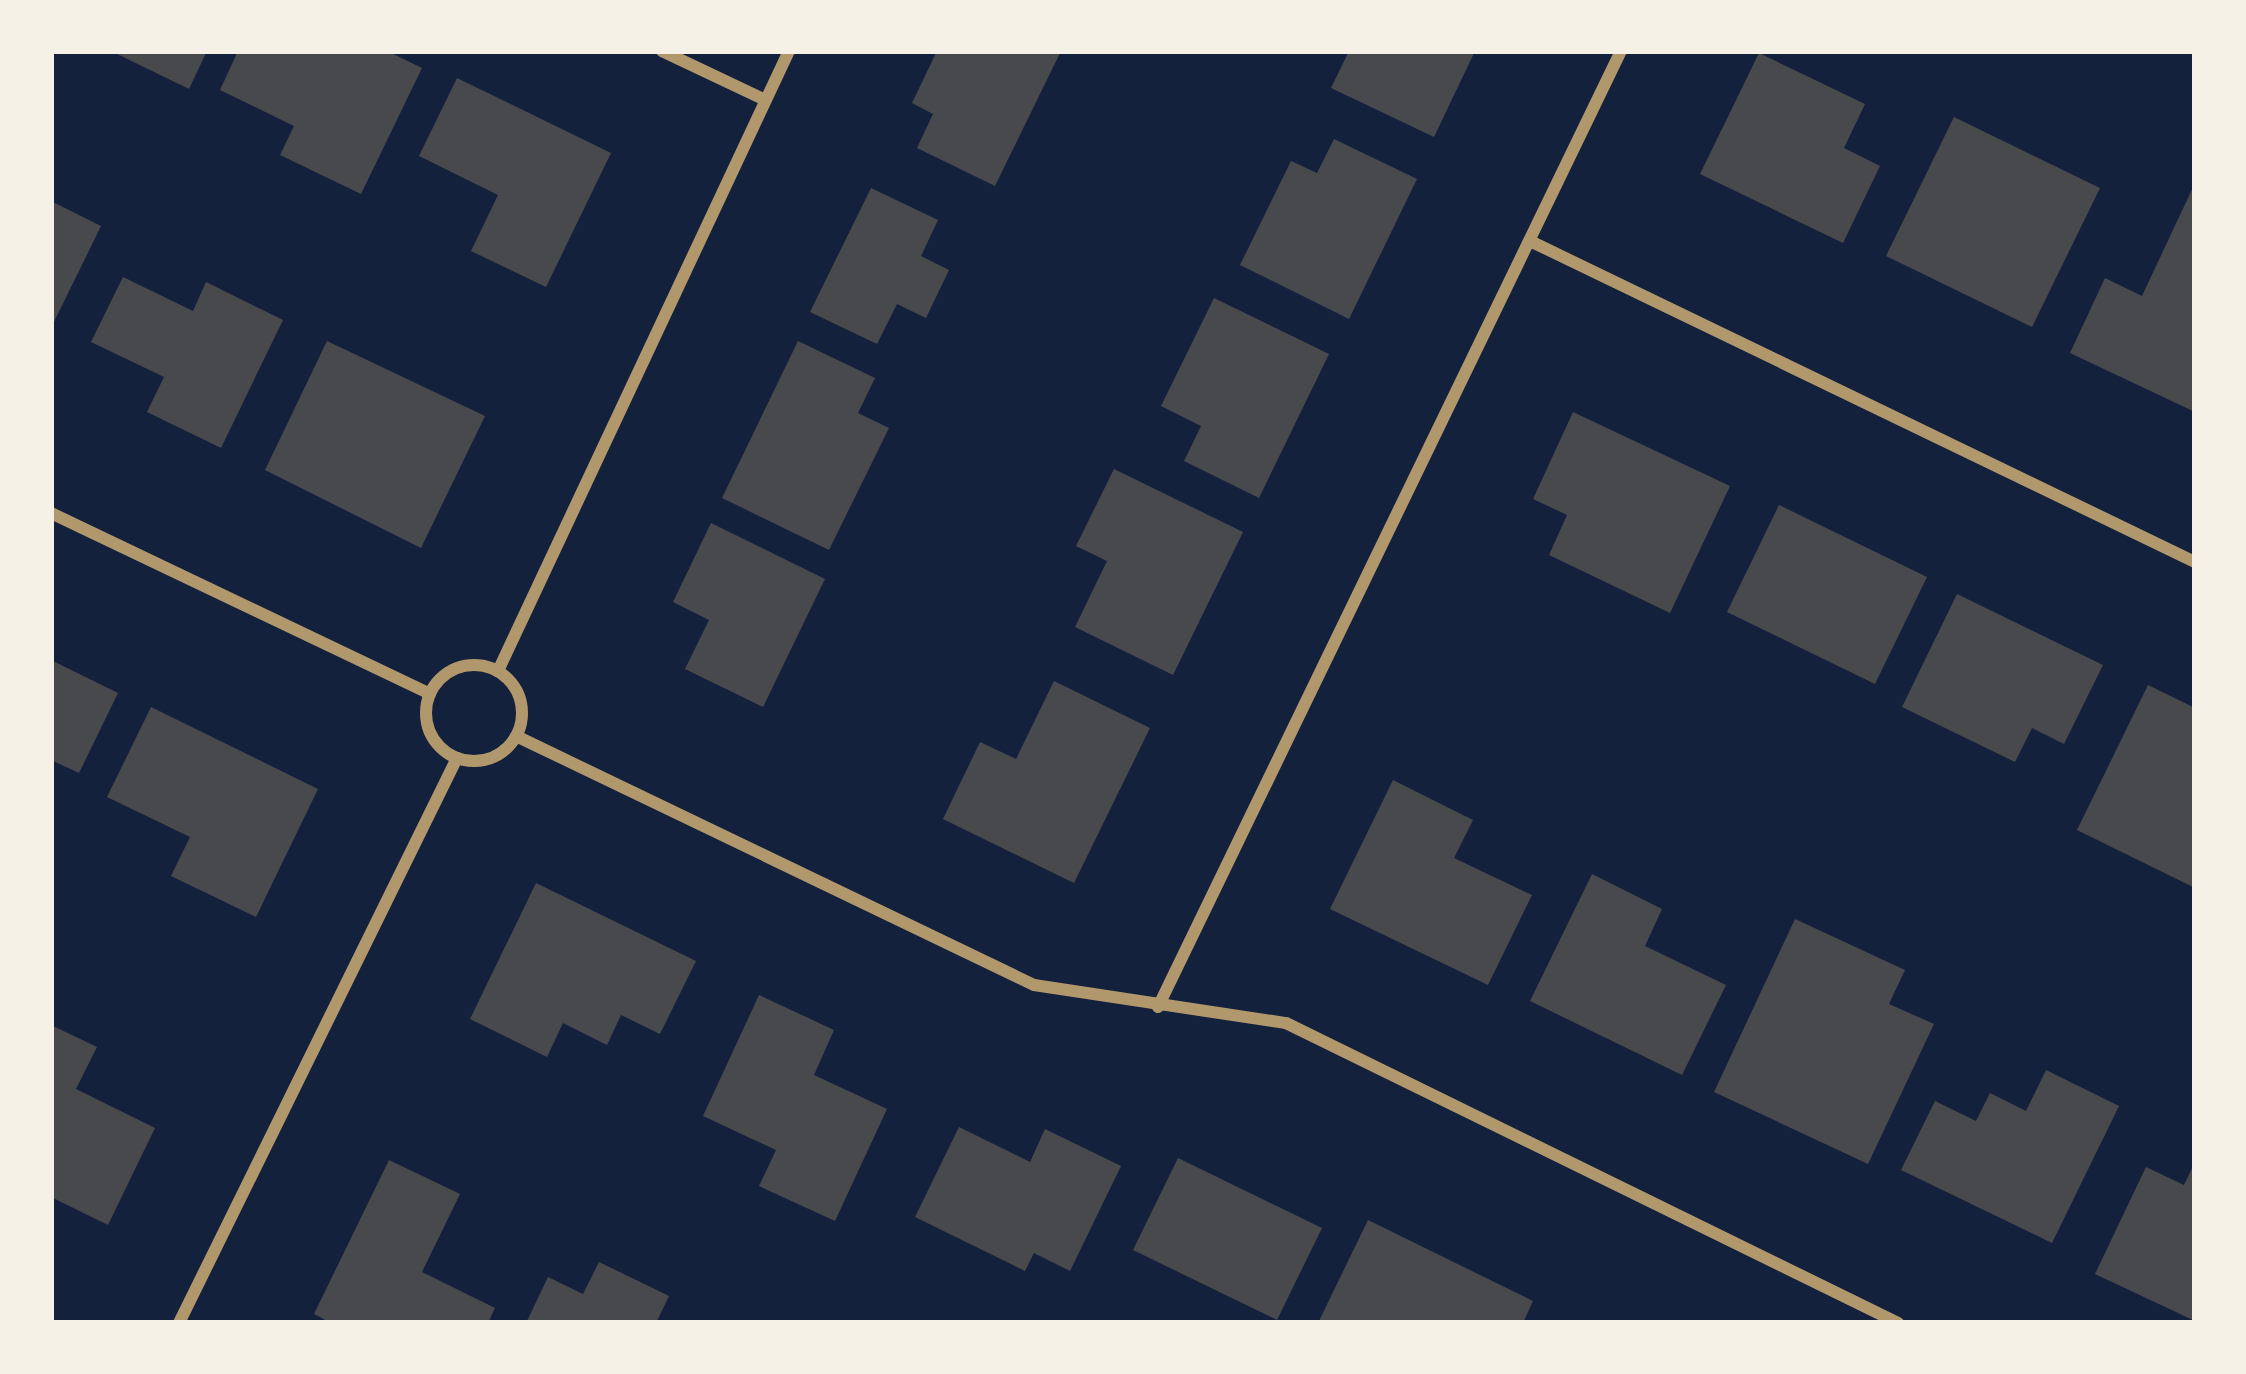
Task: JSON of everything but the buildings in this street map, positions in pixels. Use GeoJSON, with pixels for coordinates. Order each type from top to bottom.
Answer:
{"type":"FeatureCollection","features":[{"type":"Feature","properties":{"kind":"street"},"geometry":{"type":"LineString","coordinates":[[662,51],[765,100]]}},
{"type":"Feature","properties":{"kind":"street"},"geometry":{"type":"LineString","coordinates":[[498,671],[789,51]]}},
{"type":"Feature","properties":{"kind":"street"},"geometry":{"type":"LineString","coordinates":[[1158,1007],[1621,51]]}},
{"type":"Feature","properties":{"kind":"street"},"geometry":{"type":"LineString","coordinates":[[1530,241],[2195,562]]}},
{"type":"Feature","properties":{"kind":"street"},"geometry":{"type":"LineString","coordinates":[[51,513],[430,694]]}},
{"type":"Feature","properties":{"kind":"street"},"geometry":{"type":"LineString","coordinates":[[455,668],[498,671],[519,697],[516,736],[489,758],[457,758],[433,737],[430,694],[455,668]]}},
{"type":"Feature","properties":{"kind":"street"},"geometry":{"type":"LineString","coordinates":[[516,736],[1034,985],[1286,1023],[1898,1323]]}},
{"type":"Feature","properties":{"kind":"street"},"geometry":{"type":"LineString","coordinates":[[179,1323],[457,758]]}}]}
